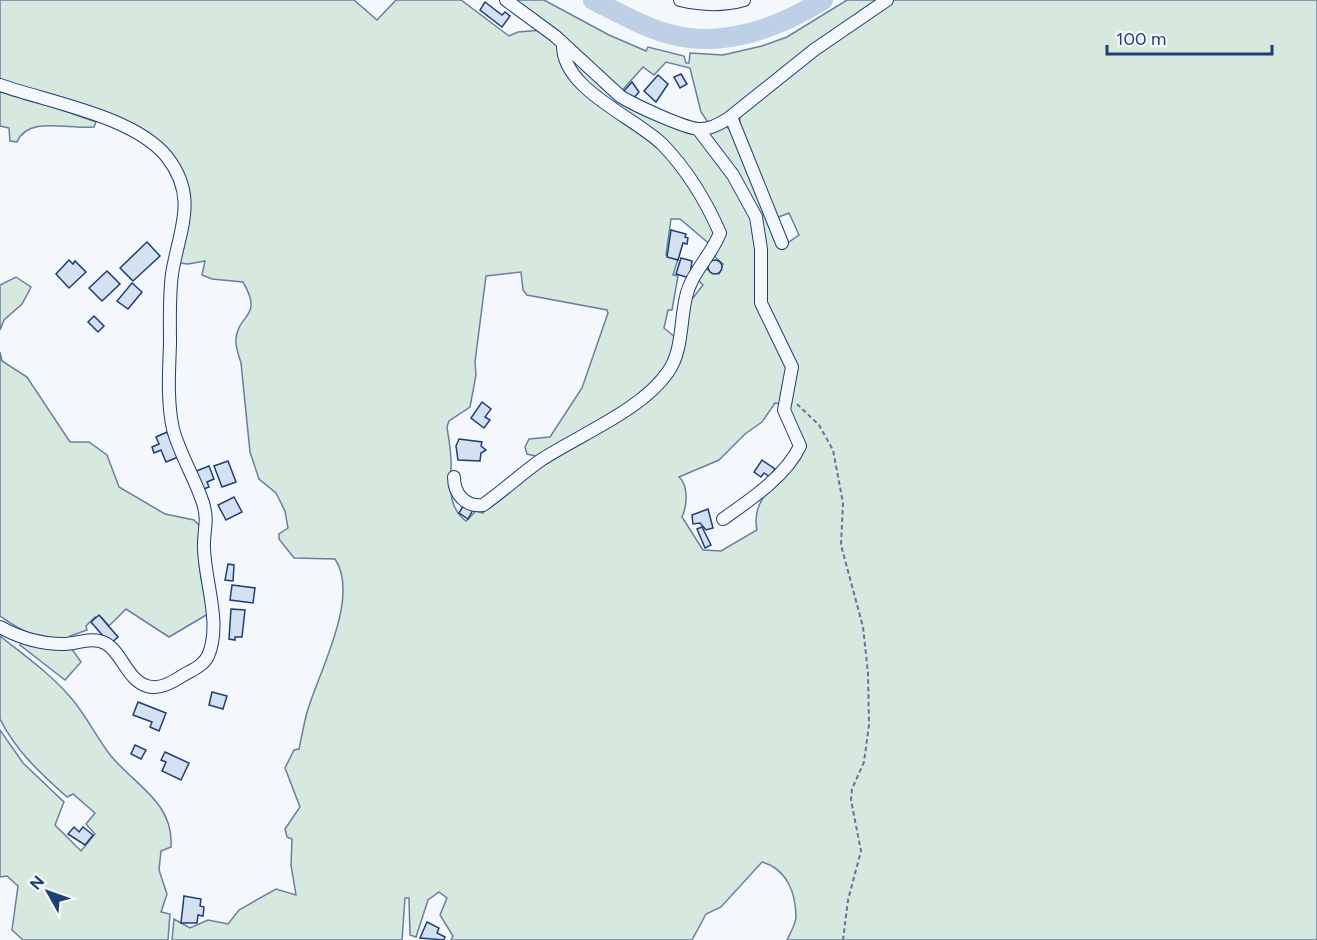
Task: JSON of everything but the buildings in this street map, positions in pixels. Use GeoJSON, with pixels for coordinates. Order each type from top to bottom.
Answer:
{"type":"FeatureCollection","features":[{"type":"Feature","properties":{"kind":"street"},"geometry":{"type":"LineString","coordinates":[[506,0],[563,44],[606,86],[630,103],[698,129],[715,127],[731,117],[814,50],[886,0]]}},
{"type":"Feature","properties":{"kind":"street"},"geometry":{"type":"LineString","coordinates":[[680,0],[730,4],[744,0]]}},
{"type":"Feature","properties":{"kind":"street"},"geometry":{"type":"LineString","coordinates":[[454,477],[454,488],[457,495],[464,501],[483,505],[538,462],[618,414],[658,384],[669,370],[676,355],[686,294],[694,276],[714,249],[720,233],[712,214],[683,168],[661,144],[588,89],[565,62],[563,44]]}},
{"type":"Feature","properties":{"kind":"street"},"geometry":{"type":"LineString","coordinates":[[0,85],[89,114],[141,135],[167,158],[184,191],[186,212],[172,274],[169,404],[174,430],[203,503],[208,523],[203,533],[212,613],[212,642],[203,664],[175,680],[148,687],[134,678],[105,643],[90,640],[65,644],[34,641],[0,627]]}},
{"type":"Feature","properties":{"kind":"street"},"geometry":{"type":"LineString","coordinates":[[731,117],[782,243]]}},
{"type":"Feature","properties":{"kind":"street"},"geometry":{"type":"LineString","coordinates":[[698,129],[733,175],[756,217],[761,249],[761,303],[792,367],[784,410],[800,446],[796,455],[771,482],[723,519]]}},
{"type":"Feature","properties":{"kind":"path"},"geometry":{"type":"LineString","coordinates":[[789,389],[798,406],[819,425],[833,450],[843,503],[841,545],[863,627],[868,673],[869,724],[864,762],[852,789],[850,800],[861,851],[848,900],[843,940]]}},
{"type":"Feature","properties":{"kind":"shaded area"},"geometry":{"type":"Polygon","coordinates":[[[0,0],[354,0],[377,20],[396,0],[461,0],[509,36],[518,32],[543,30],[555,40],[562,62],[587,90],[611,111],[660,145],[687,177],[718,233],[712,246],[680,219],[671,219],[666,255],[678,259],[673,275],[678,276],[672,310],[668,310],[664,328],[676,338],[668,370],[644,394],[609,417],[540,457],[527,454],[525,447],[529,439],[550,437],[582,388],[608,313],[607,310],[527,295],[523,290],[521,272],[486,276],[475,362],[476,375],[470,407],[449,421],[447,427],[453,504],[466,521],[476,511],[483,513],[512,482],[618,416],[663,382],[676,365],[679,356],[689,297],[693,298],[703,285],[696,278],[706,269],[719,274],[723,264],[715,257],[721,231],[718,218],[682,162],[655,134],[594,92],[574,72],[568,61],[572,58],[627,107],[701,136],[724,163],[750,207],[758,240],[758,306],[787,357],[788,382],[782,404],[775,403],[762,422],[745,434],[719,460],[679,477],[686,496],[682,517],[703,550],[721,551],[757,530],[756,517],[759,506],[764,496],[796,458],[802,448],[802,439],[787,411],[795,364],[763,304],[763,254],[758,213],[746,188],[708,134],[709,130],[724,126],[732,130],[780,248],[799,235],[789,213],[776,218],[747,154],[740,128],[740,116],[760,96],[812,56],[893,0],[1317,0],[1317,940],[787,940],[796,918],[792,891],[778,870],[762,862],[721,907],[706,914],[692,940],[451,940],[453,936],[440,915],[447,898],[439,892],[428,900],[416,937],[410,935],[409,898],[405,898],[402,940],[172,940],[174,919],[190,928],[208,920],[228,924],[239,910],[276,889],[296,895],[291,865],[292,839],[287,837],[285,829],[300,807],[285,768],[294,750],[299,749],[308,709],[335,633],[341,612],[342,574],[335,559],[294,558],[279,539],[279,534],[288,528],[285,511],[276,493],[259,479],[250,452],[241,363],[236,345],[238,331],[251,309],[249,294],[243,282],[212,279],[202,275],[205,261],[179,263],[190,211],[181,175],[155,143],[104,111],[95,114],[0,81],[0,0]]]}},
{"type":"Feature","properties":{"kind":"shaded area"},"geometry":{"type":"Polygon","coordinates":[[[511,0],[544,0],[609,35],[646,51],[648,47],[684,56],[686,63],[689,63],[690,53],[723,55],[762,46],[787,37],[847,0],[880,0],[735,109],[709,124],[701,112],[690,68],[666,62],[654,75],[643,67],[619,94],[511,0]]]}},
{"type":"Feature","properties":{"kind":"shaded area"},"geometry":{"type":"Polygon","coordinates":[[[0,88],[96,122],[94,127],[40,126],[22,134],[17,142],[10,141],[9,128],[0,126],[0,88]]]}},
{"type":"Feature","properties":{"kind":"shaded area"},"geometry":{"type":"Polygon","coordinates":[[[16,277],[31,287],[22,304],[4,320],[0,330],[0,285],[16,277]]]}},
{"type":"Feature","properties":{"kind":"shaded area"},"geometry":{"type":"Polygon","coordinates":[[[0,352],[2,361],[27,377],[70,442],[89,442],[107,455],[119,487],[165,514],[194,520],[201,527],[198,549],[208,614],[169,637],[126,609],[109,626],[102,618],[95,617],[86,626],[87,630],[70,636],[69,639],[59,640],[32,634],[0,616],[0,352]]]}},
{"type":"Feature","properties":{"kind":"shaded area"},"geometry":{"type":"Polygon","coordinates":[[[0,636],[64,690],[111,756],[152,796],[160,807],[170,832],[171,847],[161,851],[159,870],[167,894],[161,912],[170,914],[168,940],[23,940],[12,930],[18,886],[7,876],[0,877],[0,730],[23,763],[64,802],[55,825],[81,851],[95,834],[86,824],[95,813],[73,794],[67,797],[21,752],[6,731],[0,719],[0,636]]]}},
{"type":"Feature","properties":{"kind":"shaded area"},"geometry":{"type":"Polygon","coordinates":[[[22,641],[69,645],[81,662],[65,680],[20,645],[22,641]]]}},
{"type":"Feature","properties":{"kind":"waterway"},"geometry":{"type":"LineString","coordinates":[[593,0],[632,20],[663,32],[712,39],[732,37],[770,26],[789,19],[823,0]]}}]}
